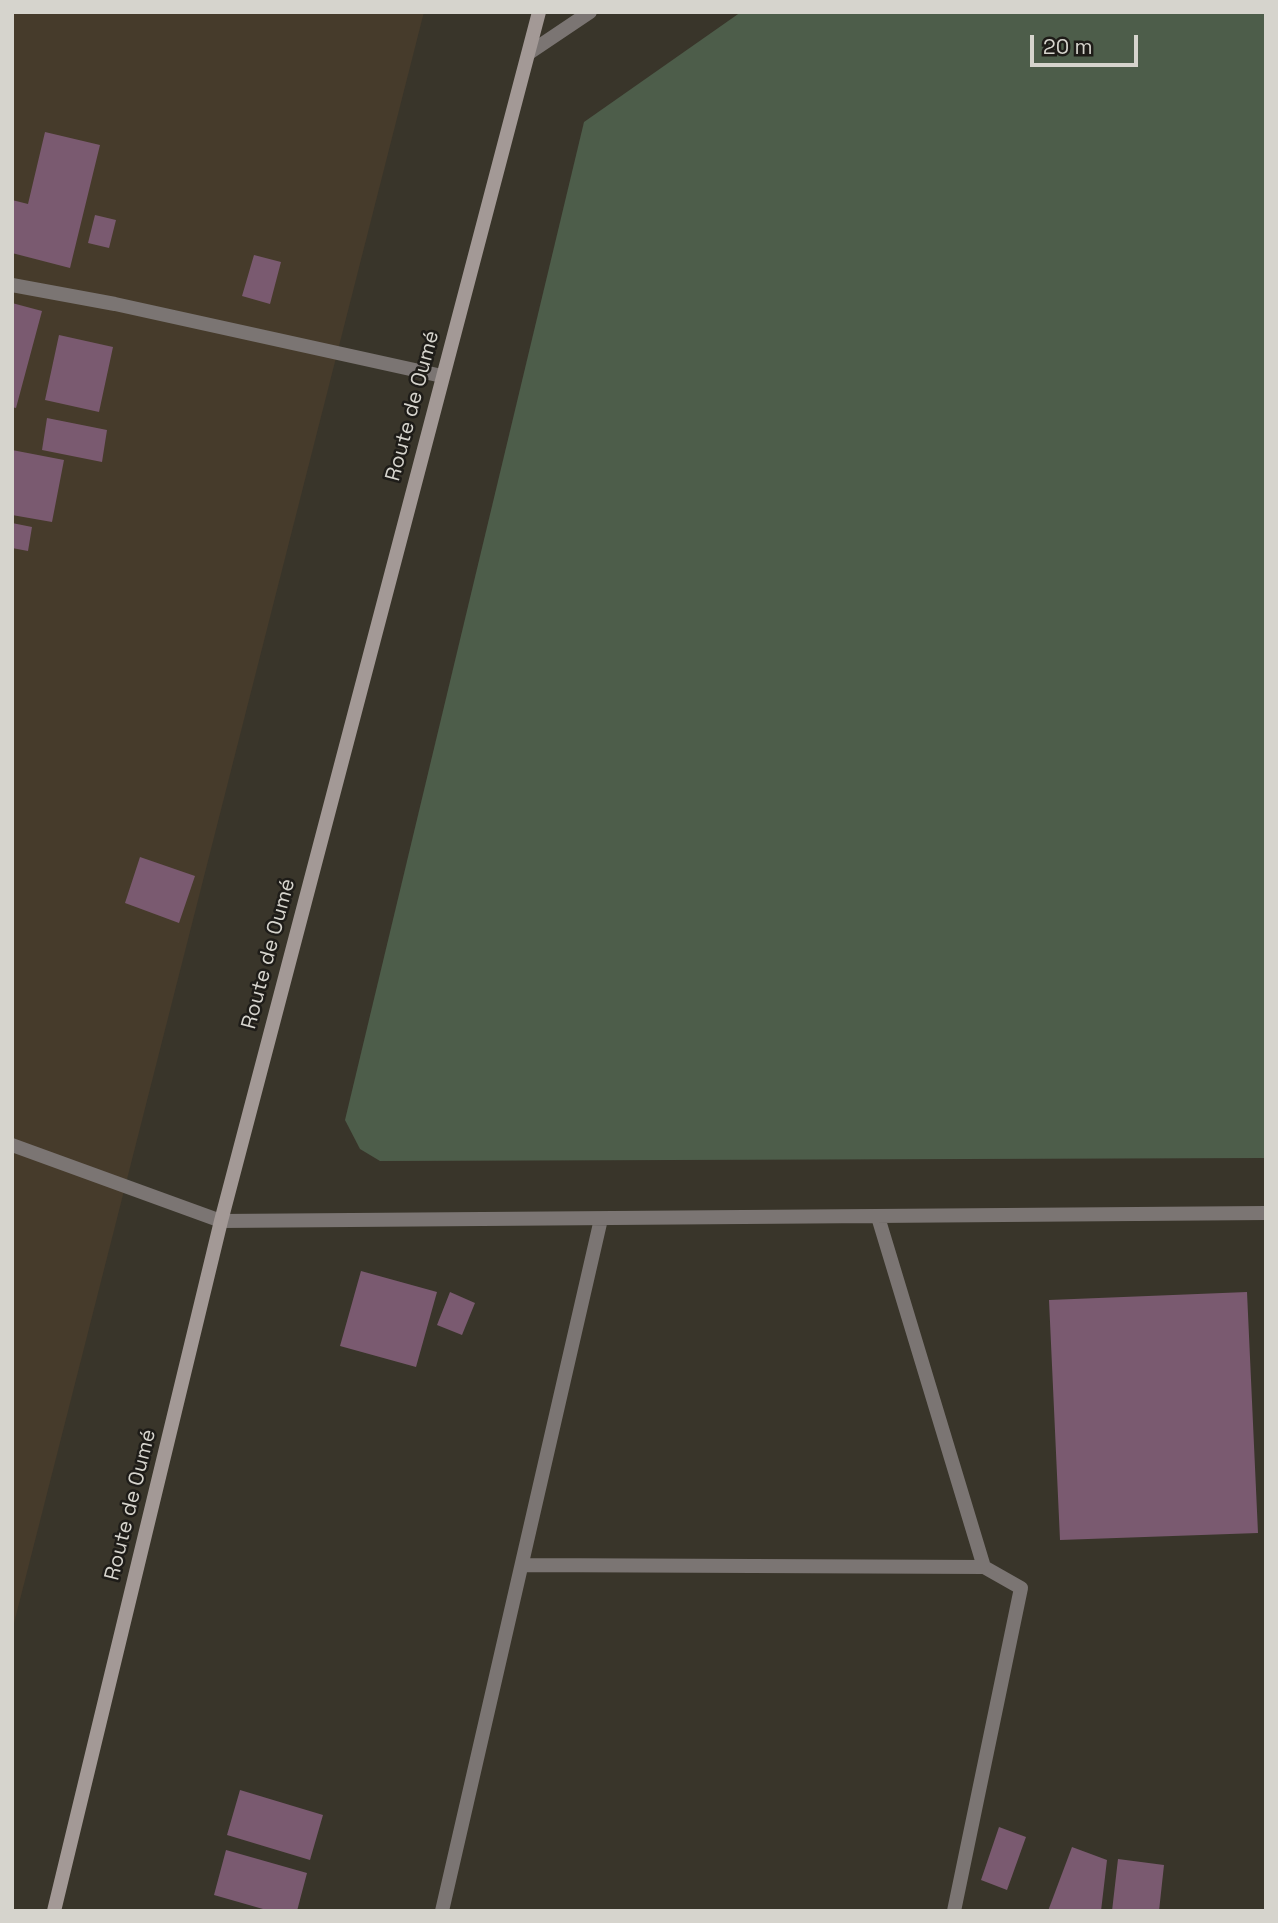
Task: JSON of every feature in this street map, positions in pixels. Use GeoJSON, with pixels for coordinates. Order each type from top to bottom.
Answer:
{"type":"FeatureCollection","features":[{"type":"Feature","properties":{"kind":"main road","name":"Route de Oumé"},"geometry":{"type":"LineString","coordinates":[[54,1911],[221,1221],[539,12]]}},
{"type":"Feature","properties":{"kind":"street"},"geometry":{"type":"LineString","coordinates":[[529,53],[590,12]]}},
{"type":"Feature","properties":{"kind":"street"},"geometry":{"type":"LineString","coordinates":[[12,285],[115,304],[442,376]]}},
{"type":"Feature","properties":{"kind":"street"},"geometry":{"type":"LineString","coordinates":[[12,1145],[221,1221],[1266,1213]]}},
{"type":"Feature","properties":{"kind":"street"},"geometry":{"type":"LineString","coordinates":[[878,1217],[984,1567]]}},
{"type":"Feature","properties":{"kind":"street"},"geometry":{"type":"LineString","coordinates":[[442,1911],[601,1219]]}},
{"type":"Feature","properties":{"kind":"street"},"geometry":{"type":"LineString","coordinates":[[522,1565],[984,1567],[1021,1588],[954,1911]]}},
{"type":"Feature","properties":{"kind":"shaded area"},"geometry":{"type":"Polygon","coordinates":[[[12,12],[424,12],[12,1631],[12,12]]]}},
{"type":"Feature","properties":{"kind":"green space"},"geometry":{"type":"Polygon","coordinates":[[[741,12],[1266,12],[1266,1158],[380,1161],[360,1149],[345,1120],[584,122],[741,12]]]}},
{"type":"Feature","properties":{"kind":"building"},"geometry":{"type":"Polygon","coordinates":[[[45,132],[100,145],[70,268],[12,253],[12,200],[28,204],[45,132]]]}},
{"type":"Feature","properties":{"kind":"building"},"geometry":{"type":"Polygon","coordinates":[[[95,215],[116,220],[109,248],[88,243],[95,215]]]}},
{"type":"Feature","properties":{"kind":"building"},"geometry":{"type":"Polygon","coordinates":[[[254,255],[281,262],[270,304],[242,296],[254,255]]]}},
{"type":"Feature","properties":{"kind":"building"},"geometry":{"type":"Polygon","coordinates":[[[12,303],[42,311],[16,408],[12,407],[12,303]]]}},
{"type":"Feature","properties":{"kind":"building"},"geometry":{"type":"Polygon","coordinates":[[[59,335],[113,347],[99,412],[45,400],[59,335]]]}},
{"type":"Feature","properties":{"kind":"building"},"geometry":{"type":"Polygon","coordinates":[[[47,418],[107,430],[102,462],[42,450],[47,418]]]}},
{"type":"Feature","properties":{"kind":"building"},"geometry":{"type":"Polygon","coordinates":[[[12,450],[64,460],[52,522],[12,515],[12,450]]]}},
{"type":"Feature","properties":{"kind":"building"},"geometry":{"type":"Polygon","coordinates":[[[12,523],[32,527],[28,551],[12,548],[12,523]]]}},
{"type":"Feature","properties":{"kind":"building"},"geometry":{"type":"Polygon","coordinates":[[[140,857],[195,876],[179,923],[125,903],[140,857]]]}},
{"type":"Feature","properties":{"kind":"building"},"geometry":{"type":"Polygon","coordinates":[[[361,1271],[437,1292],[416,1367],[340,1346],[361,1271]]]}},
{"type":"Feature","properties":{"kind":"building"},"geometry":{"type":"Polygon","coordinates":[[[450,1292],[475,1303],[462,1335],[437,1325],[450,1292]]]}},
{"type":"Feature","properties":{"kind":"building"},"geometry":{"type":"Polygon","coordinates":[[[1247,1292],[1258,1533],[1060,1540],[1049,1300],[1247,1292]]]}},
{"type":"Feature","properties":{"kind":"building"},"geometry":{"type":"Polygon","coordinates":[[[240,1790],[323,1815],[310,1860],[227,1835],[240,1790]]]}},
{"type":"Feature","properties":{"kind":"building"},"geometry":{"type":"Polygon","coordinates":[[[999,1827],[1026,1837],[1007,1890],[981,1880],[999,1827]]]}},
{"type":"Feature","properties":{"kind":"building"},"geometry":{"type":"Polygon","coordinates":[[[1072,1847],[1107,1860],[1101,1911],[1048,1911],[1072,1847]]]}},
{"type":"Feature","properties":{"kind":"building"},"geometry":{"type":"Polygon","coordinates":[[[226,1850],[307,1873],[297,1911],[270,1911],[214,1895],[226,1850]]]}},
{"type":"Feature","properties":{"kind":"building"},"geometry":{"type":"Polygon","coordinates":[[[1118,1859],[1164,1865],[1159,1911],[1112,1911],[1118,1859]]]}}]}
